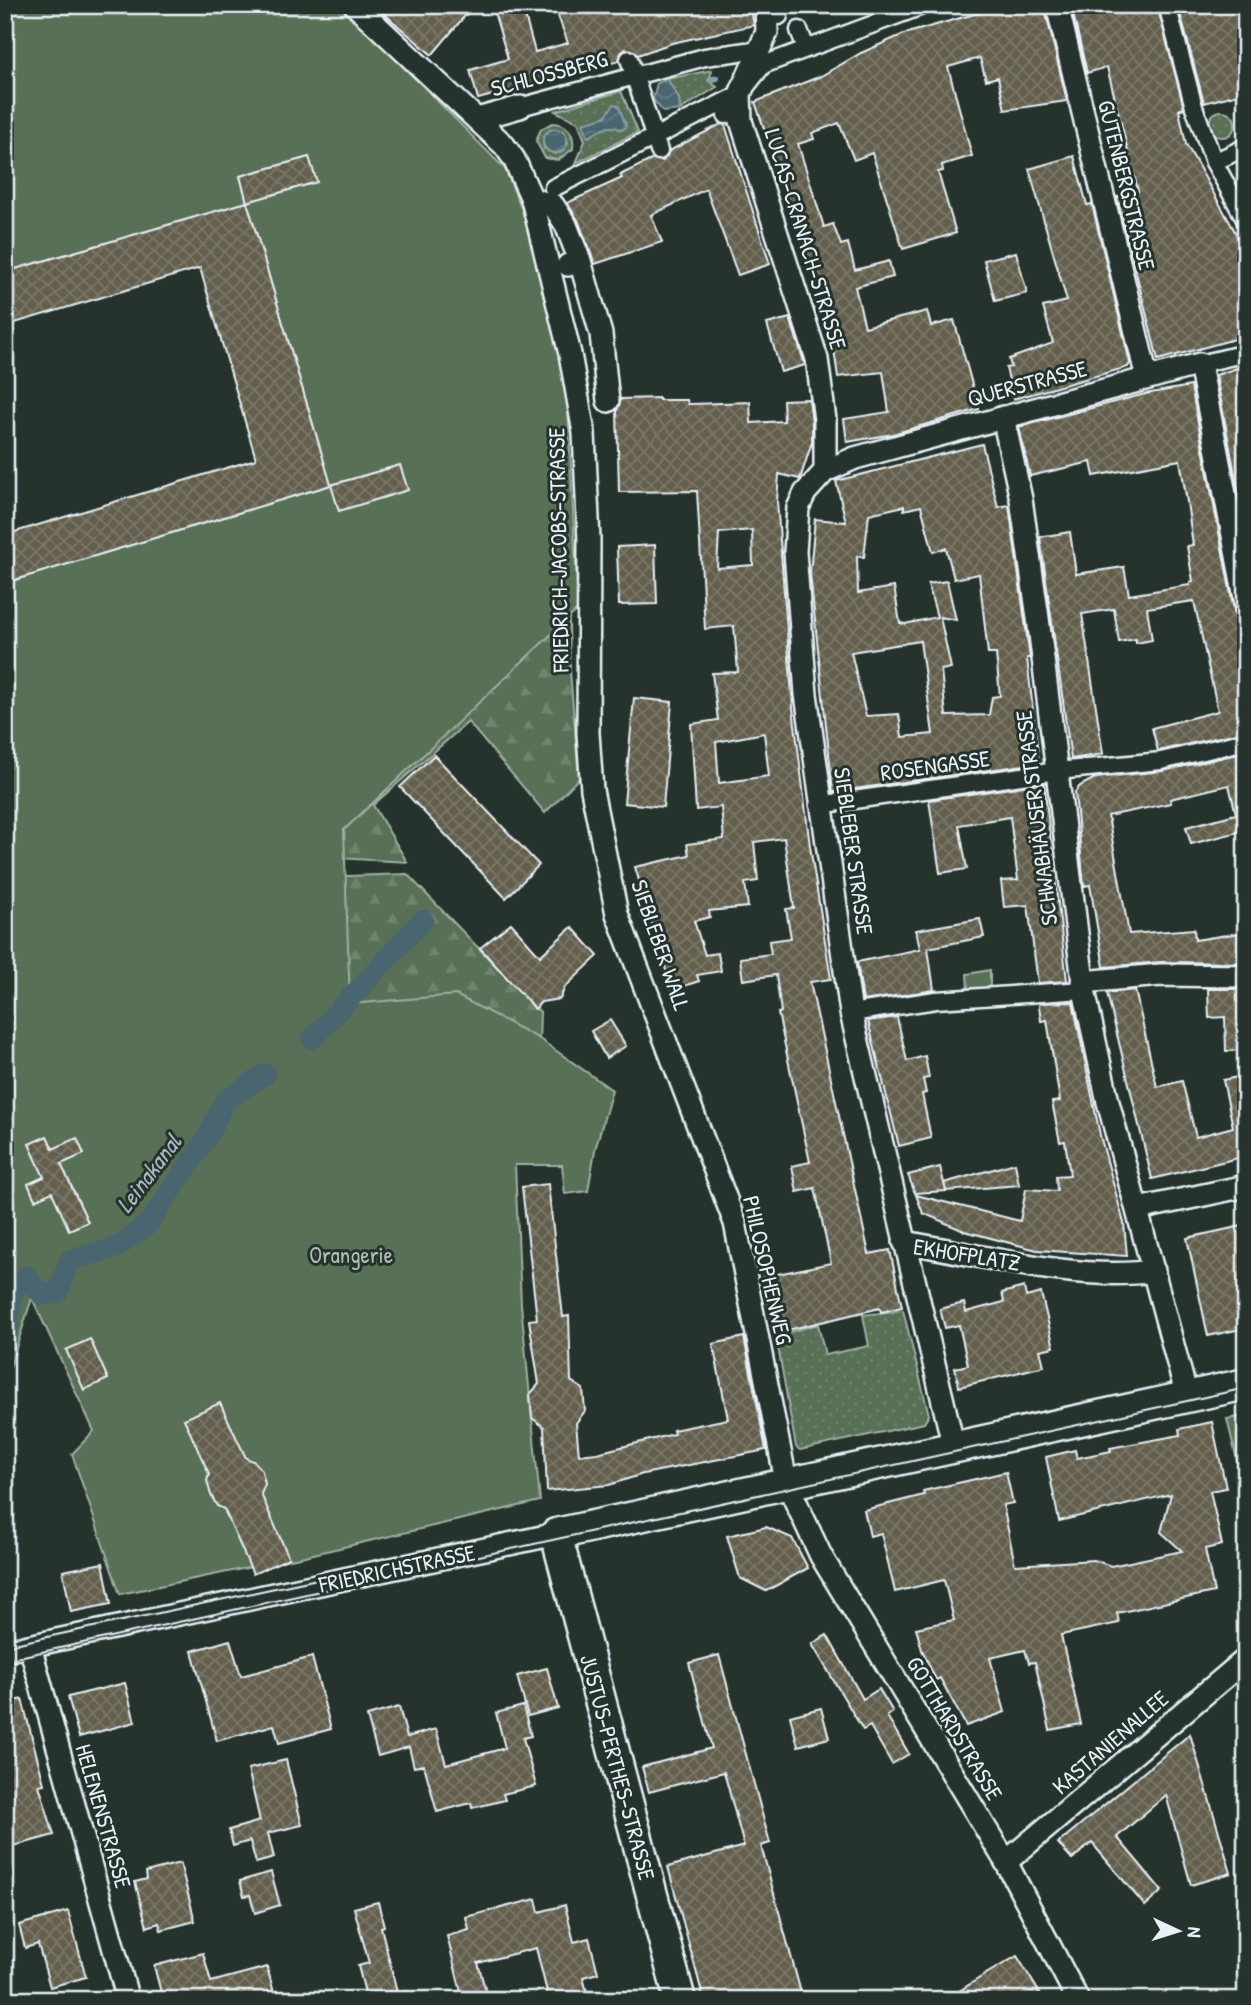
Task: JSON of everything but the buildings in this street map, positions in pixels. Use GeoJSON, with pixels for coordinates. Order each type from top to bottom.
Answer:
{"type":"FeatureCollection","features":[{"type":"Feature","properties":{"kind":"main road"},"geometry":{"type":"LineString","coordinates":[[788,1484],[954,1448],[1185,1388],[1246,1384]]}},
{"type":"Feature","properties":{"kind":"main road","name":"FRIEDRICHSTRASSE"},"geometry":{"type":"LineString","coordinates":[[556,1534],[788,1484]]}},
{"type":"Feature","properties":{"kind":"main road","name":"JUSTUS-PERTHES-STRASSE"},"geometry":{"type":"LineString","coordinates":[[556,1534],[680,2000]]}},
{"type":"Feature","properties":{"kind":"street","name":"FRIEDRICH-JACOBS-STRASSE"},"geometry":{"type":"LineString","coordinates":[[355,5],[383,35],[477,119],[514,159],[532,199],[570,354],[584,433],[589,540],[588,733],[592,790]]}},
{"type":"Feature","properties":{"kind":"street","name":"SCHLOSSBERG"},"geometry":{"type":"LineString","coordinates":[[477,119],[705,57],[756,56],[806,48],[925,5]]}},
{"type":"Feature","properties":{"kind":"street","name":"GUTENBERGSTRASSE"},"geometry":{"type":"LineString","coordinates":[[1057,5],[1147,378]]}},
{"type":"Feature","properties":{"kind":"street"},"geometry":{"type":"LineString","coordinates":[[1167,5],[1194,107],[1214,162],[1246,221]]}},
{"type":"Feature","properties":{"kind":"street"},"geometry":{"type":"LineString","coordinates":[[532,199],[656,143],[734,103],[767,32],[774,9]]}},
{"type":"Feature","properties":{"kind":"street"},"geometry":{"type":"LineString","coordinates":[[754,30],[756,56]]}},
{"type":"Feature","properties":{"kind":"street"},"geometry":{"type":"LineString","coordinates":[[799,30],[806,48]]}},
{"type":"Feature","properties":{"kind":"street","name":"SCHLOSSBERG"},"geometry":{"type":"LineString","coordinates":[[629,60],[656,143]]}},
{"type":"Feature","properties":{"kind":"street","name":"LUCAS-CRANACH-STRASSE"},"geometry":{"type":"LineString","coordinates":[[734,103],[807,320],[817,359],[825,420],[825,471]]}},
{"type":"Feature","properties":{"kind":"street"},"geometry":{"type":"LineString","coordinates":[[1214,162],[1246,147]]}},
{"type":"Feature","properties":{"kind":"street"},"geometry":{"type":"LineString","coordinates":[[532,199],[553,205],[566,225],[601,334],[608,401]]}},
{"type":"Feature","properties":{"kind":"street"},"geometry":{"type":"LineString","coordinates":[[549,270],[579,261]]}},
{"type":"Feature","properties":{"kind":"street","name":"QUERSTRASSE"},"geometry":{"type":"LineString","coordinates":[[825,471],[855,458],[1147,378],[1246,354]]}},
{"type":"Feature","properties":{"kind":"street"},"geometry":{"type":"LineString","coordinates":[[1200,364],[1246,603]]}},
{"type":"Feature","properties":{"kind":"street","name":"SCHWABHÄUSER STRASSE"},"geometry":{"type":"LineString","coordinates":[[1003,417],[1021,499],[1083,986],[1108,1102],[1138,1209]]}},
{"type":"Feature","properties":{"kind":"street","name":"SIEBLEBER STRASSE"},"geometry":{"type":"LineString","coordinates":[[825,471],[805,493],[798,508],[795,552],[806,694],[851,1013],[904,1242]]}},
{"type":"Feature","properties":{"kind":"street","name":"ROSENGASSE"},"geometry":{"type":"LineString","coordinates":[[820,805],[1057,771],[1161,761],[1246,741]]}},
{"type":"Feature","properties":{"kind":"street","name":"SIEBLEBER WALL"},"geometry":{"type":"LineString","coordinates":[[592,790],[617,914],[679,1074]]}},
{"type":"Feature","properties":{"kind":"street"},"geometry":{"type":"LineString","coordinates":[[851,1013],[936,1000],[1083,986],[1161,975],[1246,976]]}},
{"type":"Feature","properties":{"kind":"street","name":"PHILOSOPHENWEG"},"geometry":{"type":"LineString","coordinates":[[679,1074],[734,1223],[788,1484]]}},
{"type":"Feature","properties":{"kind":"street"},"geometry":{"type":"LineString","coordinates":[[1185,1388],[1138,1209],[1246,1186]]}},
{"type":"Feature","properties":{"kind":"street","name":"EKHOFPLATZ"},"geometry":{"type":"LineString","coordinates":[[954,1448],[904,1242],[1052,1268],[1134,1274],[1154,1271]]}},
{"type":"Feature","properties":{"kind":"street","name":"GOTTHARDSTRASSE"},"geometry":{"type":"LineString","coordinates":[[788,1484],[821,1556],[1006,1862],[1078,2000]]}},
{"type":"Feature","properties":{"kind":"street","name":"FRIEDRICHSTRASSE"},"geometry":{"type":"LineString","coordinates":[[5,1651],[556,1534]]}},
{"type":"Feature","properties":{"kind":"street","name":"HELENENSTRASSE"},"geometry":{"type":"LineString","coordinates":[[30,1646],[128,2000]]}},
{"type":"Feature","properties":{"kind":"street","name":"KASTANIENALLEE"},"geometry":{"type":"LineString","coordinates":[[1006,1862],[1246,1659]]}},
{"type":"Feature","properties":{"kind":"green space","name":"Orangerie"},"geometry":{"type":"Polygon","coordinates":[[[5,5],[342,5],[505,169],[531,232],[567,388],[578,609],[344,830],[350,1004],[456,995],[538,1038],[612,1090],[595,1150],[588,1191],[565,1194],[562,1165],[515,1165],[521,1304],[540,1501],[305,1556],[120,1594],[72,1454],[94,1431],[32,1298],[5,1383],[5,583],[331,485],[247,202],[5,272],[5,5]],[[309,157],[240,176],[247,202],[316,182],[309,157]],[[400,465],[331,485],[339,510],[407,490],[400,465]]]}},
{"type":"Feature","properties":{"kind":"green space"},"geometry":{"type":"Polygon","coordinates":[[[712,70],[709,81],[717,87],[680,110],[679,99],[667,79],[712,70]]]}},
{"type":"Feature","properties":{"kind":"green space"},"geometry":{"type":"Polygon","coordinates":[[[621,91],[638,132],[576,163],[585,141],[578,122],[555,111],[621,91]]]}},
{"type":"Feature","properties":{"kind":"green space"},"geometry":{"type":"Polygon","coordinates":[[[1222,111],[1231,115],[1235,124],[1231,133],[1222,137],[1213,133],[1209,124],[1213,115],[1222,111]]]}},
{"type":"Feature","properties":{"kind":"green space"},"geometry":{"type":"Polygon","coordinates":[[[552,123],[566,127],[573,139],[573,149],[558,160],[545,158],[536,141],[541,129],[552,123]],[[556,129],[543,140],[544,148],[555,154],[562,152],[568,143],[565,133],[556,129]]]}},
{"type":"Feature","properties":{"kind":"green space"},"geometry":{"type":"Polygon","coordinates":[[[567,527],[570,671],[579,778],[545,813],[468,722],[373,805],[407,862],[320,857],[567,527]]]}},
{"type":"Feature","properties":{"kind":"green space"},"geometry":{"type":"Polygon","coordinates":[[[407,874],[540,1012],[539,1044],[362,1025],[305,990],[320,877],[407,874]]]}},
{"type":"Feature","properties":{"kind":"green space"},"geometry":{"type":"Polygon","coordinates":[[[990,970],[990,987],[968,991],[967,974],[990,970]]]}},
{"type":"Feature","properties":{"kind":"green space"},"geometry":{"type":"Polygon","coordinates":[[[903,1310],[929,1415],[924,1423],[800,1450],[796,1447],[776,1336],[818,1324],[825,1355],[869,1346],[863,1315],[903,1310]]]}},
{"type":"Feature","properties":{"kind":"green space"},"geometry":{"type":"Polygon","coordinates":[[[1243,1416],[1246,1422],[1246,1497],[1227,1419],[1243,1416]]]}},
{"type":"Feature","properties":{"kind":"water"},"geometry":{"type":"Polygon","coordinates":[[[667,79],[679,99],[680,110],[663,112],[653,99],[657,83],[667,79]]]}},
{"type":"Feature","properties":{"kind":"water"},"geometry":{"type":"Polygon","coordinates":[[[614,104],[619,106],[626,127],[622,130],[608,127],[588,137],[583,123],[605,117],[614,104]]]}},
{"type":"Feature","properties":{"kind":"water"},"geometry":{"type":"Polygon","coordinates":[[[555,129],[564,132],[567,141],[564,150],[555,153],[546,150],[543,141],[546,132],[555,129]]]}},
{"type":"Feature","properties":{"kind":"waterway"},"geometry":{"type":"LineString","coordinates":[[710,80],[717,78]]}},
{"type":"Feature","properties":{"kind":"waterway","name":"Leinakanal"},"geometry":{"type":"LineString","coordinates":[[312,1039],[423,920]]}},
{"type":"Feature","properties":{"kind":"waterway","name":"Leinakanal"},"geometry":{"type":"LineString","coordinates":[[5,1346],[13,1292],[26,1276],[42,1295],[58,1293],[70,1260],[116,1248],[148,1224],[207,1138],[225,1101],[265,1074]]}},
{"type":"Feature","properties":{"kind":"tram line"},"geometry":{"type":"LineString","coordinates":[[5,1660],[1246,1388]]}},
{"type":"Feature","properties":{"kind":"tram line"},"geometry":{"type":"LineString","coordinates":[[373,1567],[465,1547]]}},
{"type":"Feature","properties":{"kind":"tram line"},"geometry":{"type":"LineString","coordinates":[[5,1646],[322,1578]]}}]}
